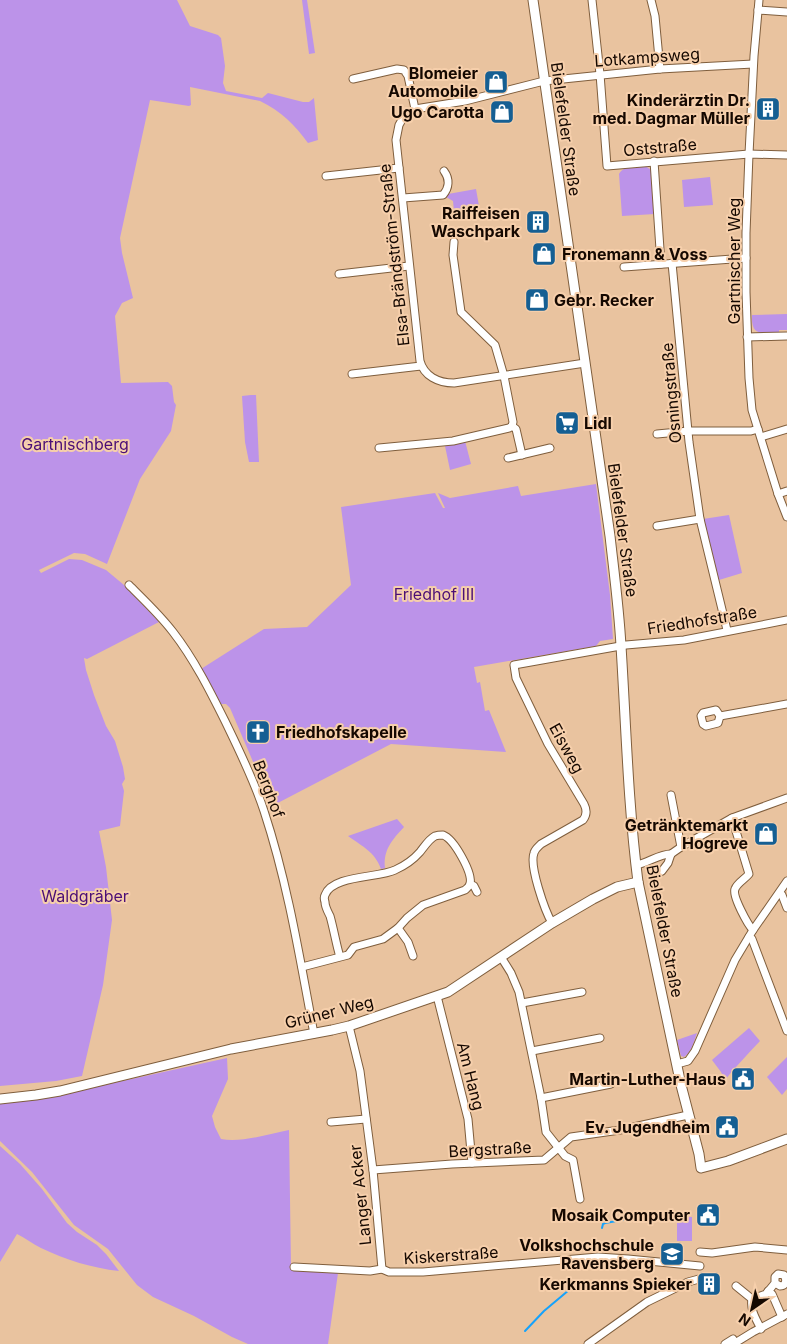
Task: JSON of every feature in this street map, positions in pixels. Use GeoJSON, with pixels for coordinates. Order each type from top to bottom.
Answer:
{"type":"FeatureCollection","features":[{"type":"Feature","properties":{"kind":"street","name":"Bielefelder Straße"},"geometry":{"type":"LineString","coordinates":[[533,0],[618,598],[630,808],[638,882],[681,1085],[701,1168],[732,1160],[787,1138]]}},
{"type":"Feature","properties":{"kind":"street"},"geometry":{"type":"LineString","coordinates":[[592,0],[600,74]]}},
{"type":"Feature","properties":{"kind":"street"},"geometry":{"type":"LineString","coordinates":[[651,0],[655,16],[660,69]]}},
{"type":"Feature","properties":{"kind":"street","name":"Gartnischer Weg"},"geometry":{"type":"LineString","coordinates":[[758,0],[753,64],[746,258],[748,378],[752,410],[787,517]]}},
{"type":"Feature","properties":{"kind":"street"},"geometry":{"type":"LineString","coordinates":[[758,10],[787,12]]}},
{"type":"Feature","properties":{"kind":"street","name":"Lotkampsweg"},"geometry":{"type":"LineString","coordinates":[[544,80],[660,69],[753,64]]}},
{"type":"Feature","properties":{"kind":"street"},"geometry":{"type":"LineString","coordinates":[[353,79],[397,69],[404,70],[408,76],[415,109],[465,101],[544,80]]}},
{"type":"Feature","properties":{"kind":"street","name":"Oststraße"},"geometry":{"type":"LineString","coordinates":[[600,74],[607,166],[749,154],[787,155]]}},
{"type":"Feature","properties":{"kind":"street","name":"Elsa-Brändström-Straße"},"geometry":{"type":"LineString","coordinates":[[415,109],[403,118],[396,132],[396,140],[421,366],[434,379],[447,383],[585,363]]}},
{"type":"Feature","properties":{"kind":"street"},"geometry":{"type":"LineString","coordinates":[[654,161],[661,264]]}},
{"type":"Feature","properties":{"kind":"street"},"geometry":{"type":"LineString","coordinates":[[326,176],[399,168]]}},
{"type":"Feature","properties":{"kind":"street"},"geometry":{"type":"LineString","coordinates":[[403,198],[443,194],[448,186],[447,175],[444,172]]}},
{"type":"Feature","properties":{"kind":"street"},"geometry":{"type":"LineString","coordinates":[[454,242],[453,255],[461,312],[495,345],[504,376],[513,422],[512,426]]}},
{"type":"Feature","properties":{"kind":"street"},"geometry":{"type":"LineString","coordinates":[[624,267],[746,258]]}},
{"type":"Feature","properties":{"kind":"street","name":"Osningstraße"},"geometry":{"type":"LineString","coordinates":[[672,263],[689,442],[700,520],[728,630]]}},
{"type":"Feature","properties":{"kind":"street"},"geometry":{"type":"LineString","coordinates":[[339,274],[409,266]]}},
{"type":"Feature","properties":{"kind":"street"},"geometry":{"type":"LineString","coordinates":[[747,337],[787,336]]}},
{"type":"Feature","properties":{"kind":"street"},"geometry":{"type":"LineString","coordinates":[[352,374],[421,366]]}},
{"type":"Feature","properties":{"kind":"street"},"geometry":{"type":"LineString","coordinates":[[379,448],[453,441],[512,426]]}},
{"type":"Feature","properties":{"kind":"street"},"geometry":{"type":"LineString","coordinates":[[512,426],[516,429],[522,455]]}},
{"type":"Feature","properties":{"kind":"street"},"geometry":{"type":"LineString","coordinates":[[657,434],[751,431],[758,428]]}},
{"type":"Feature","properties":{"kind":"street"},"geometry":{"type":"LineString","coordinates":[[760,437],[787,429]]}},
{"type":"Feature","properties":{"kind":"street"},"geometry":{"type":"LineString","coordinates":[[508,458],[550,448]]}},
{"type":"Feature","properties":{"kind":"street"},"geometry":{"type":"LineString","coordinates":[[778,494],[787,491]]}},
{"type":"Feature","properties":{"kind":"street"},"geometry":{"type":"LineString","coordinates":[[657,526],[700,520]]}},
{"type":"Feature","properties":{"kind":"street","name":"Berghof"},"geometry":{"type":"LineString","coordinates":[[129,585],[174,633],[194,663],[243,758],[264,810],[278,858],[302,967],[314,1034]]}},
{"type":"Feature","properties":{"kind":"street","name":"Friedhofstraße"},"geometry":{"type":"LineString","coordinates":[[621,646],[684,640],[787,620]]}},
{"type":"Feature","properties":{"kind":"street","name":"Eisweg"},"geometry":{"type":"LineString","coordinates":[[552,923],[547,914],[534,869],[533,854],[541,844],[583,820],[586,811],[584,804],[548,744],[516,678],[514,665],[621,646]]}},
{"type":"Feature","properties":{"kind":"street"},"geometry":{"type":"LineString","coordinates":[[720,716],[787,704]]}},
{"type":"Feature","properties":{"kind":"street"},"geometry":{"type":"LineString","coordinates":[[671,795],[681,847]]}},
{"type":"Feature","properties":{"kind":"street"},"geometry":{"type":"LineString","coordinates":[[655,875],[662,871],[671,854],[681,847],[732,818],[787,798]]}},
{"type":"Feature","properties":{"kind":"street"},"geometry":{"type":"LineString","coordinates":[[732,818],[748,874],[736,888],[734,894],[748,925],[753,930]]}},
{"type":"Feature","properties":{"kind":"street"},"geometry":{"type":"LineString","coordinates":[[340,957],[324,900],[327,891],[337,884],[353,878],[381,875],[397,870],[418,854],[434,836],[442,835],[450,840],[462,857],[470,884],[474,886],[477,892]]}},
{"type":"Feature","properties":{"kind":"street"},"geometry":{"type":"LineString","coordinates":[[636,865],[671,854]]}},
{"type":"Feature","properties":{"kind":"street"},"geometry":{"type":"LineString","coordinates":[[677,1064],[688,1061],[695,1052],[735,960],[787,881]]}},
{"type":"Feature","properties":{"kind":"street","name":"Grüner Weg"},"geometry":{"type":"LineString","coordinates":[[0,1099],[68,1089],[231,1049],[349,1026],[448,992],[552,923],[593,899],[617,887],[638,882]]}},
{"type":"Feature","properties":{"kind":"street"},"geometry":{"type":"LineString","coordinates":[[302,967],[348,955],[354,947],[383,939],[390,935],[422,905],[461,892],[470,884]]}},
{"type":"Feature","properties":{"kind":"street"},"geometry":{"type":"LineString","coordinates":[[780,893],[787,908]]}},
{"type":"Feature","properties":{"kind":"street"},"geometry":{"type":"LineString","coordinates":[[398,928],[408,942],[413,956]]}},
{"type":"Feature","properties":{"kind":"street"},"geometry":{"type":"LineString","coordinates":[[749,937],[752,939],[787,1031]]}},
{"type":"Feature","properties":{"kind":"street"},"geometry":{"type":"LineString","coordinates":[[502,957],[512,973],[520,992],[546,1132],[558,1148],[573,1160],[580,1199]]}},
{"type":"Feature","properties":{"kind":"street"},"geometry":{"type":"LineString","coordinates":[[522,1003],[582,992]]}},
{"type":"Feature","properties":{"kind":"street","name":"Am Hang"},"geometry":{"type":"LineString","coordinates":[[437,996],[468,1119],[472,1163]]}},
{"type":"Feature","properties":{"kind":"street","name":"Langer Acker"},"geometry":{"type":"LineString","coordinates":[[349,1026],[360,1071],[373,1170],[382,1269]]}},
{"type":"Feature","properties":{"kind":"street"},"geometry":{"type":"LineString","coordinates":[[532,1050],[600,1038]]}},
{"type":"Feature","properties":{"kind":"street"},"geometry":{"type":"LineString","coordinates":[[541,1098],[611,1084]]}},
{"type":"Feature","properties":{"kind":"street","name":"Bergstraße"},"geometry":{"type":"LineString","coordinates":[[373,1170],[544,1160],[571,1137],[620,1130],[688,1115]]}},
{"type":"Feature","properties":{"kind":"street"},"geometry":{"type":"LineString","coordinates":[[330,1122],[366,1119]]}},
{"type":"Feature","properties":{"kind":"street"},"geometry":{"type":"LineString","coordinates":[[700,1252],[712,1253],[755,1247],[787,1250]]}},
{"type":"Feature","properties":{"kind":"street","name":"Kiskerstraße"},"geometry":{"type":"LineString","coordinates":[[294,1267],[423,1272],[598,1257],[700,1266]]}},
{"type":"Feature","properties":{"kind":"street"},"geometry":{"type":"LineString","coordinates":[[588,1344],[647,1302],[688,1282],[699,1279]]}},
{"type":"Feature","properties":{"kind":"street"},"geometry":{"type":"LineString","coordinates":[[752,1299],[766,1294],[775,1282]]}},
{"type":"Feature","properties":{"kind":"street"},"geometry":{"type":"LineString","coordinates":[[736,1286],[752,1299]]}},
{"type":"Feature","properties":{"kind":"street"},"geometry":{"type":"LineString","coordinates":[[725,1344],[732,1339],[736,1343],[784,1316],[772,1294],[768,1291]]}},
{"type":"Feature","properties":{"kind":"street"},"geometry":{"type":"LineString","coordinates":[[752,1299],[753,1313],[761,1329]]}},
{"type":"Feature","properties":{"kind":"green space","name":"Gartnischberg"},"geometry":{"type":"Polygon","coordinates":[[[0,0],[177,0],[190,26],[218,35],[221,38],[225,66],[223,83],[226,91],[262,98],[268,93],[303,102],[309,102],[314,98],[318,140],[308,143],[287,119],[275,109],[260,101],[190,87],[191,105],[189,106],[150,100],[120,238],[133,298],[122,303],[115,316],[121,383],[168,382],[172,386],[176,405],[171,431],[140,479],[107,564],[85,554],[74,553],[39,570],[41,573],[69,559],[82,560],[106,570],[124,585],[159,622],[87,659],[84,658],[94,695],[106,726],[115,741],[125,779],[122,784],[124,791],[120,826],[99,831],[106,867],[112,920],[103,985],[82,1076],[56,1081],[0,1086],[0,0]]]}},
{"type":"Feature","properties":{"kind":"green space"},"geometry":{"type":"Polygon","coordinates":[[[302,0],[307,0],[315,53],[309,54],[302,0]]]}},
{"type":"Feature","properties":{"kind":"green space"},"geometry":{"type":"Polygon","coordinates":[[[646,166],[652,170],[655,214],[622,216],[619,174],[627,168],[646,166]]]}},
{"type":"Feature","properties":{"kind":"green space"},"geometry":{"type":"Polygon","coordinates":[[[710,177],[713,205],[684,207],[682,180],[710,177]]]}},
{"type":"Feature","properties":{"kind":"green space"},"geometry":{"type":"Polygon","coordinates":[[[476,189],[479,206],[454,211],[453,201],[446,197],[448,194],[476,189]]]}},
{"type":"Feature","properties":{"kind":"green space"},"geometry":{"type":"Polygon","coordinates":[[[787,314],[787,330],[763,333],[753,327],[752,315],[787,314]]]}},
{"type":"Feature","properties":{"kind":"green space"},"geometry":{"type":"Polygon","coordinates":[[[256,395],[259,462],[249,462],[245,442],[242,396],[256,395]]]}},
{"type":"Feature","properties":{"kind":"green space"},"geometry":{"type":"Polygon","coordinates":[[[465,441],[471,464],[450,470],[445,446],[465,441]]]}},
{"type":"Feature","properties":{"kind":"green space","name":"Friedhof III"},"geometry":{"type":"Polygon","coordinates":[[[596,484],[610,595],[613,639],[600,641],[596,646],[474,667],[477,683],[480,682],[485,711],[489,710],[506,752],[391,744],[272,806],[230,708],[226,704],[221,704],[201,669],[264,629],[307,627],[351,585],[341,507],[435,493],[443,508],[445,508],[438,493],[450,498],[518,486],[521,496],[596,484]]]}},
{"type":"Feature","properties":{"kind":"green space"},"geometry":{"type":"Polygon","coordinates":[[[729,515],[742,573],[719,580],[703,519],[729,515]]]}},
{"type":"Feature","properties":{"kind":"green space"},"geometry":{"type":"Polygon","coordinates":[[[397,819],[404,827],[389,846],[385,856],[385,868],[381,869],[371,854],[348,836],[397,819]]]}},
{"type":"Feature","properties":{"kind":"green space"},"geometry":{"type":"Polygon","coordinates":[[[749,1028],[760,1041],[725,1080],[712,1060],[749,1028]]]}},
{"type":"Feature","properties":{"kind":"green space"},"geometry":{"type":"Polygon","coordinates":[[[697,1033],[689,1052],[684,1057],[681,1056],[677,1040],[697,1033]]]}},
{"type":"Feature","properties":{"kind":"green space"},"geometry":{"type":"Polygon","coordinates":[[[787,1057],[787,1089],[782,1095],[767,1077],[787,1057]]]}},
{"type":"Feature","properties":{"kind":"green space"},"geometry":{"type":"Polygon","coordinates":[[[227,1058],[228,1079],[212,1116],[221,1139],[246,1139],[289,1130],[291,1268],[338,1273],[328,1344],[248,1344],[153,1297],[137,1285],[108,1249],[74,1225],[32,1172],[0,1141],[0,1103],[59,1095],[227,1058]]]}},
{"type":"Feature","properties":{"kind":"green space"},"geometry":{"type":"Polygon","coordinates":[[[0,1146],[20,1164],[42,1189],[67,1223],[97,1245],[119,1271],[89,1266],[70,1260],[41,1248],[17,1234],[0,1262],[0,1146]]]}},
{"type":"Feature","properties":{"kind":"green space"},"geometry":{"type":"Polygon","coordinates":[[[677,1217],[692,1217],[692,1241],[677,1241],[677,1217]]]}},
{"type":"Feature","properties":{"kind":"waterway"},"geometry":{"type":"LineString","coordinates":[[602,1228],[605,1223],[635,1218]]}},
{"type":"Feature","properties":{"kind":"waterway"},"geometry":{"type":"LineString","coordinates":[[525,1331],[544,1311],[569,1290]]}},
{"type":"Feature","properties":{"kind":"place","name":"Blomeier Automobile"},"geometry":{"type":"Point","coordinates":[496,82]}},
{"type":"Feature","properties":{"kind":"place","name":"Kinderärztin Dr. med. Dagmar Müller"},"geometry":{"type":"Point","coordinates":[768,109]}},
{"type":"Feature","properties":{"kind":"place","name":"Ugo Carotta"},"geometry":{"type":"Point","coordinates":[502,112]}},
{"type":"Feature","properties":{"kind":"place","name":"Raiffeisen Waschpark"},"geometry":{"type":"Point","coordinates":[538,222]}},
{"type":"Feature","properties":{"kind":"place","name":"Fronemann & Voss"},"geometry":{"type":"Point","coordinates":[544,254]}},
{"type":"Feature","properties":{"kind":"place","name":"Gebr. Recker"},"geometry":{"type":"Point","coordinates":[537,300]}},
{"type":"Feature","properties":{"kind":"place","name":"Lidl"},"geometry":{"type":"Point","coordinates":[567,423]}},
{"type":"Feature","properties":{"kind":"place","name":"Friedhofskapelle"},"geometry":{"type":"Point","coordinates":[258,732]}},
{"type":"Feature","properties":{"kind":"place","name":"Getränktemarkt Hogreve"},"geometry":{"type":"Point","coordinates":[766,834]}},
{"type":"Feature","properties":{"kind":"place","name":"Martin-Luther-Haus"},"geometry":{"type":"Point","coordinates":[743,1079]}},
{"type":"Feature","properties":{"kind":"place","name":"Ev. Jugendheim"},"geometry":{"type":"Point","coordinates":[727,1127]}},
{"type":"Feature","properties":{"kind":"place","name":"Mosaik Computer"},"geometry":{"type":"Point","coordinates":[708,1215]}},
{"type":"Feature","properties":{"kind":"place","name":"Volkshochschule Ravensberg"},"geometry":{"type":"Point","coordinates":[672,1254]}},
{"type":"Feature","properties":{"kind":"place","name":"Kerkmanns Spieker"},"geometry":{"type":"Point","coordinates":[709,1284]}},
{"type":"Feature","properties":{"kind":"park label","name":"Waldgräber"},"geometry":{"type":"Point","coordinates":[85,896]}}]}
